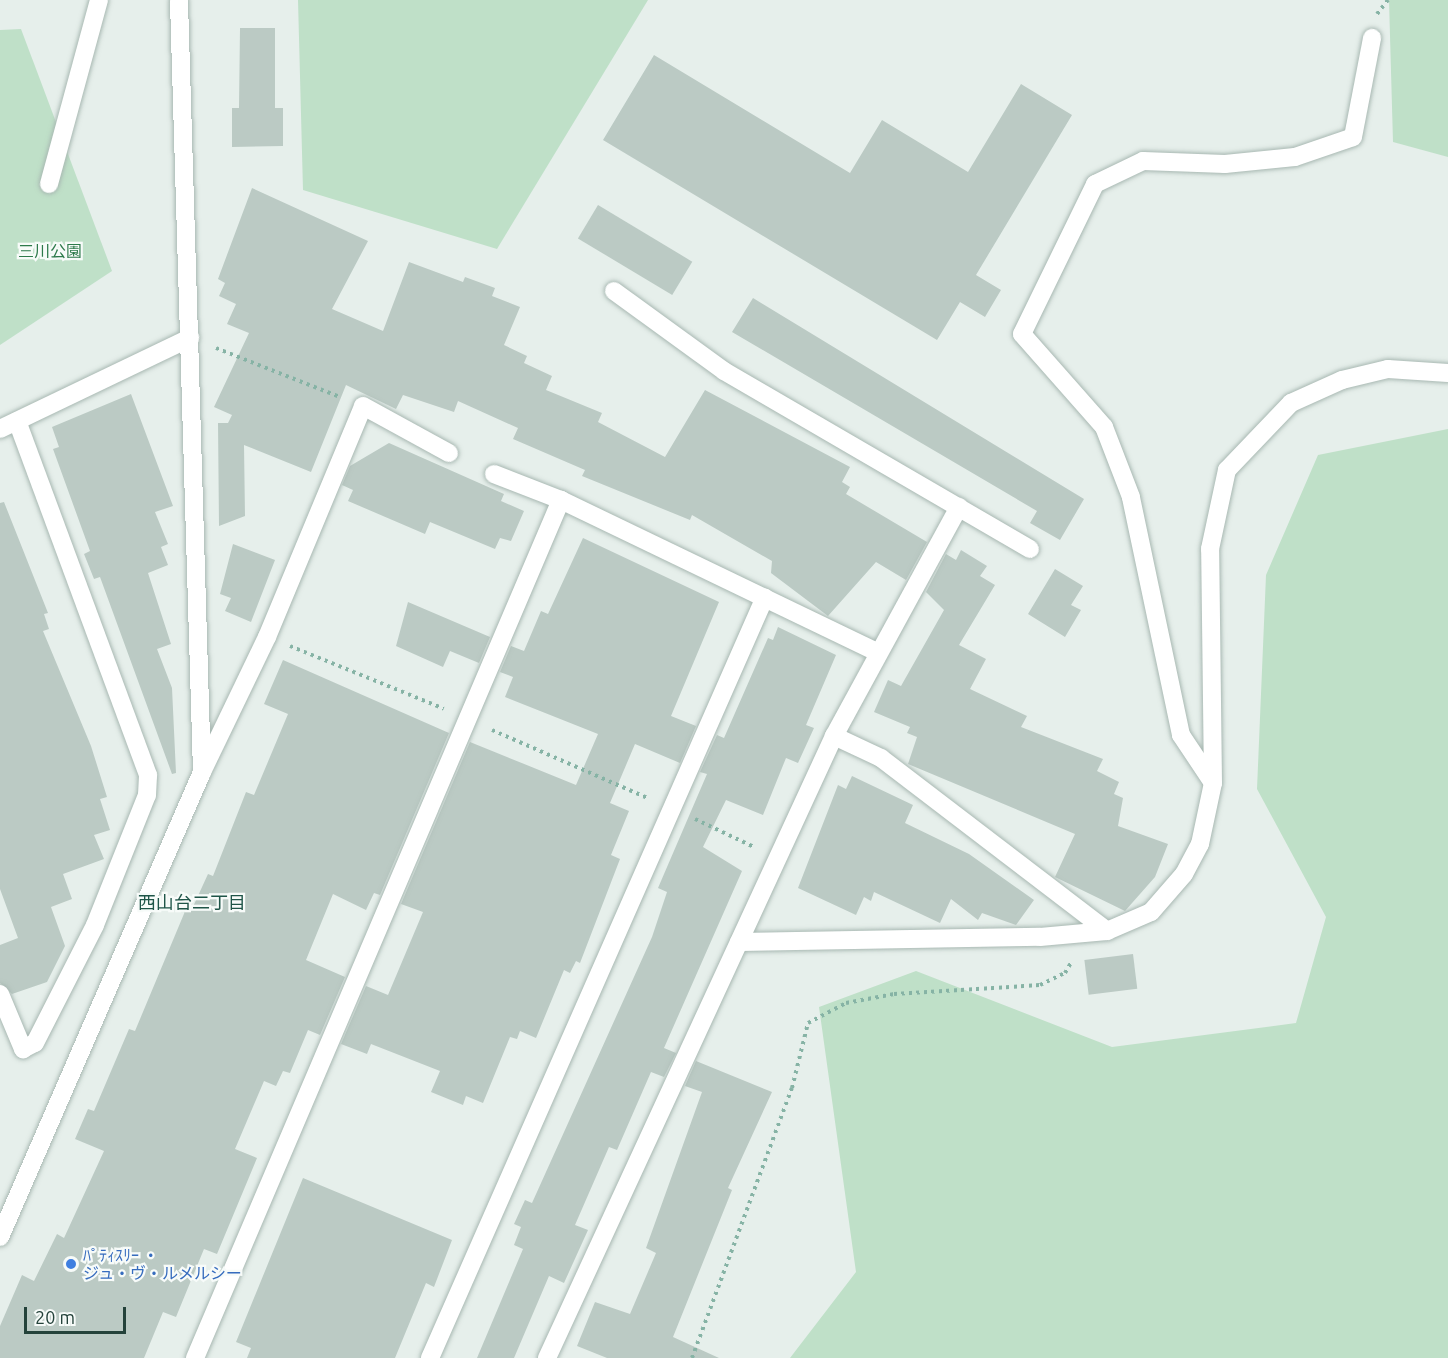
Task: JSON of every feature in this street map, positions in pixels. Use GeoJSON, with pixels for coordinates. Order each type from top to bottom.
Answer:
{"type":"FeatureCollection","features":[{"type":"Feature","properties":{"kind":"street"},"geometry":{"type":"LineString","coordinates":[[49,184],[99,0]]}},
{"type":"Feature","properties":{"kind":"street"},"geometry":{"type":"LineString","coordinates":[[179,0],[202,772]]}},
{"type":"Feature","properties":{"kind":"street"},"geometry":{"type":"LineString","coordinates":[[1213,783],[1180,735],[1131,497],[1104,428],[1022,334],[1095,184],[1143,161],[1225,164],[1295,157],[1353,137],[1372,38]]}},
{"type":"Feature","properties":{"kind":"street"},"geometry":{"type":"LineString","coordinates":[[614,291],[724,371],[1030,549]]}},
{"type":"Feature","properties":{"kind":"street"},"geometry":{"type":"LineString","coordinates":[[0,429],[190,338]]}},
{"type":"Feature","properties":{"kind":"street"},"geometry":{"type":"LineString","coordinates":[[739,942],[1078,934],[1107,931],[1151,912],[1184,873],[1200,844],[1213,783],[1210,549],[1227,470],[1291,403],[1342,380],[1388,369],[1448,373]]}},
{"type":"Feature","properties":{"kind":"street"},"geometry":{"type":"LineString","coordinates":[[0,1237],[202,772],[267,636],[363,406],[449,453]]}},
{"type":"Feature","properties":{"kind":"street"},"geometry":{"type":"LineString","coordinates":[[0,994],[23,1049],[35,1043],[95,925],[148,785],[17,421]]}},
{"type":"Feature","properties":{"kind":"street"},"geometry":{"type":"LineString","coordinates":[[494,474],[561,500],[877,652]]}},
{"type":"Feature","properties":{"kind":"street"},"geometry":{"type":"LineString","coordinates":[[195,1358],[561,500]]}},
{"type":"Feature","properties":{"kind":"street"},"geometry":{"type":"LineString","coordinates":[[547,1358],[834,736],[877,652],[959,507]]}},
{"type":"Feature","properties":{"kind":"street"},"geometry":{"type":"LineString","coordinates":[[430,1358],[674,809],[765,597]]}},
{"type":"Feature","properties":{"kind":"street"},"geometry":{"type":"LineString","coordinates":[[834,736],[881,758],[1107,931]]}},
{"type":"Feature","properties":{"kind":"path"},"geometry":{"type":"LineString","coordinates":[[190,338],[363,406]]}},
{"type":"Feature","properties":{"kind":"path"},"geometry":{"type":"LineString","coordinates":[[674,809],[776,858]]}},
{"type":"Feature","properties":{"kind":"path"},"geometry":{"type":"LineString","coordinates":[[692,1358],[792,1088],[808,1023],[846,1003],[894,994],[1040,985],[1065,973],[1078,934]]}},
{"type":"Feature","properties":{"kind":"green space"},"geometry":{"type":"Polygon","coordinates":[[[298,0],[648,0],[497,249],[303,190],[298,0]]]}},
{"type":"Feature","properties":{"kind":"green space"},"geometry":{"type":"Polygon","coordinates":[[[1389,0],[1448,0],[1448,157],[1393,142],[1389,0]]]}},
{"type":"Feature","properties":{"kind":"green space","name":"三川公園"},"geometry":{"type":"Polygon","coordinates":[[[21,29],[112,271],[0,345],[0,30],[21,29]]]}},
{"type":"Feature","properties":{"kind":"green space"},"geometry":{"type":"Polygon","coordinates":[[[1448,429],[1448,1358],[790,1358],[856,1272],[819,1007],[916,971],[1112,1047],[1296,1023],[1326,917],[1257,789],[1266,575],[1318,455],[1448,429]]]}},
{"type":"Feature","properties":{"kind":"building"},"geometry":{"type":"Polygon","coordinates":[[[240,28],[275,28],[275,108],[283,108],[283,146],[232,147],[232,108],[239,108],[240,28]]]}},
{"type":"Feature","properties":{"kind":"building"},"geometry":{"type":"Polygon","coordinates":[[[654,55],[850,173],[882,120],[968,172],[1021,84],[1072,115],[976,275],[1001,290],[985,317],[960,302],[937,340],[603,140],[654,55]]]}},
{"type":"Feature","properties":{"kind":"building"},"geometry":{"type":"Polygon","coordinates":[[[252,188],[368,241],[332,309],[383,331],[409,262],[463,282],[465,277],[495,288],[492,296],[520,307],[504,345],[527,356],[524,363],[552,376],[546,390],[602,413],[598,422],[665,457],[705,390],[850,467],[842,482],[850,487],[846,494],[927,542],[906,580],[876,562],[828,616],[771,573],[772,561],[692,515],[690,520],[582,476],[585,470],[513,439],[518,428],[458,401],[454,412],[403,395],[396,409],[346,385],[311,472],[244,445],[245,516],[219,526],[218,423],[228,423],[232,415],[214,407],[249,333],[227,324],[236,304],[219,296],[225,283],[218,279],[252,188]]]}},
{"type":"Feature","properties":{"kind":"building"},"geometry":{"type":"Polygon","coordinates":[[[598,205],[692,262],[672,295],[578,238],[598,205]]]}},
{"type":"Feature","properties":{"kind":"building"},"geometry":{"type":"Polygon","coordinates":[[[753,298],[1084,499],[1060,540],[1030,523],[1037,511],[732,332],[753,298]]]}},
{"type":"Feature","properties":{"kind":"building"},"geometry":{"type":"Polygon","coordinates":[[[131,394],[173,506],[155,512],[168,544],[161,547],[168,565],[148,573],[171,644],[157,649],[172,688],[176,773],[172,774],[100,577],[94,579],[84,554],[90,551],[53,449],[59,447],[52,427],[131,394]]]}},
{"type":"Feature","properties":{"kind":"building"},"geometry":{"type":"Polygon","coordinates":[[[389,443],[504,494],[501,501],[524,511],[511,541],[500,538],[495,549],[430,522],[425,534],[348,501],[353,490],[342,485],[350,466],[389,443]]]}},
{"type":"Feature","properties":{"kind":"building"},"geometry":{"type":"Polygon","coordinates":[[[4,502],[48,613],[44,614],[49,629],[43,631],[91,746],[107,797],[100,799],[110,830],[94,835],[104,859],[63,874],[72,899],[51,907],[65,946],[47,982],[12,994],[0,983],[0,945],[18,938],[0,889],[0,503],[4,502]]]}},
{"type":"Feature","properties":{"kind":"building"},"geometry":{"type":"Polygon","coordinates":[[[583,538],[719,602],[671,716],[696,726],[680,763],[635,744],[610,803],[629,811],[611,855],[620,859],[580,963],[576,961],[570,973],[564,970],[536,1038],[520,1031],[517,1039],[510,1037],[483,1103],[466,1096],[463,1105],[431,1092],[440,1071],[371,1044],[367,1054],[341,1044],[366,986],[388,995],[423,912],[401,904],[470,742],[576,785],[598,734],[505,697],[513,677],[500,672],[511,646],[524,651],[541,611],[548,614],[583,538]]]}},
{"type":"Feature","properties":{"kind":"building"},"geometry":{"type":"Polygon","coordinates":[[[233,544],[275,560],[251,622],[225,611],[231,598],[220,594],[233,544]]]}},
{"type":"Feature","properties":{"kind":"building"},"geometry":{"type":"Polygon","coordinates":[[[961,550],[987,566],[980,576],[995,585],[959,645],[986,659],[970,689],[1027,716],[1021,727],[1103,759],[1097,771],[1119,782],[1114,794],[1123,798],[1118,826],[1168,844],[1155,877],[1125,911],[1055,877],[1075,834],[908,764],[917,737],[907,733],[910,727],[874,712],[888,680],[901,686],[944,610],[926,592],[946,554],[956,560],[961,550]]]}},
{"type":"Feature","properties":{"kind":"building"},"geometry":{"type":"Polygon","coordinates":[[[1055,569],[1083,586],[1071,605],[1081,610],[1065,637],[1028,614],[1055,569]]]}},
{"type":"Feature","properties":{"kind":"building"},"geometry":{"type":"Polygon","coordinates":[[[408,602],[490,637],[479,663],[450,651],[443,667],[396,646],[408,602]]]}},
{"type":"Feature","properties":{"kind":"building"},"geometry":{"type":"Polygon","coordinates":[[[778,627],[836,655],[806,725],[814,728],[798,763],[786,758],[763,815],[726,800],[703,847],[742,871],[664,1048],[676,1053],[664,1077],[651,1072],[617,1150],[609,1147],[575,1225],[588,1230],[564,1283],[549,1276],[514,1358],[477,1358],[523,1249],[514,1245],[521,1227],[514,1224],[525,1200],[532,1203],[652,937],[667,892],[658,888],[707,774],[700,772],[717,735],[724,738],[768,638],[773,640],[778,627]]]}},
{"type":"Feature","properties":{"kind":"building"},"geometry":{"type":"Polygon","coordinates":[[[283,660],[449,733],[380,895],[374,893],[366,910],[333,894],[306,960],[345,977],[320,1035],[308,1030],[290,1073],[283,1071],[276,1086],[264,1081],[235,1149],[257,1158],[217,1254],[204,1249],[176,1317],[163,1312],[144,1358],[0,1358],[0,1326],[22,1275],[34,1281],[57,1234],[64,1238],[104,1151],[75,1139],[88,1109],[94,1111],[129,1029],[135,1031],[186,909],[191,911],[208,874],[213,876],[246,792],[254,795],[288,714],[264,704],[283,660]]]}},
{"type":"Feature","properties":{"kind":"building"},"geometry":{"type":"Polygon","coordinates":[[[852,776],[913,805],[905,823],[969,854],[1034,900],[1016,925],[982,913],[978,920],[951,899],[940,923],[874,892],[871,901],[864,897],[856,915],[798,888],[838,785],[846,789],[852,776]]]}},
{"type":"Feature","properties":{"kind":"building"},"geometry":{"type":"Polygon","coordinates":[[[1133,954],[1137,989],[1089,995],[1084,960],[1133,954]]]}},
{"type":"Feature","properties":{"kind":"building"},"geometry":{"type":"Polygon","coordinates":[[[696,1061],[772,1092],[728,1188],[732,1190],[673,1337],[719,1358],[607,1358],[577,1346],[595,1302],[630,1314],[656,1253],[646,1248],[702,1092],[685,1086],[696,1061]]]}},
{"type":"Feature","properties":{"kind":"building"},"geometry":{"type":"Polygon","coordinates":[[[303,1178],[452,1240],[434,1287],[426,1283],[395,1358],[247,1358],[251,1348],[236,1342],[303,1178]]]}},
{"type":"Feature","properties":{"kind":"place","name":"ﾊﾟﾃｨｽﾘｰ ・ ジュ・ヴ・ルメルシー"},"geometry":{"type":"Point","coordinates":[71,1264]}},
{"type":"Feature","properties":{"kind":"district","name":"西山台二丁目"},"geometry":{"type":"Point","coordinates":[192,902]}}]}
